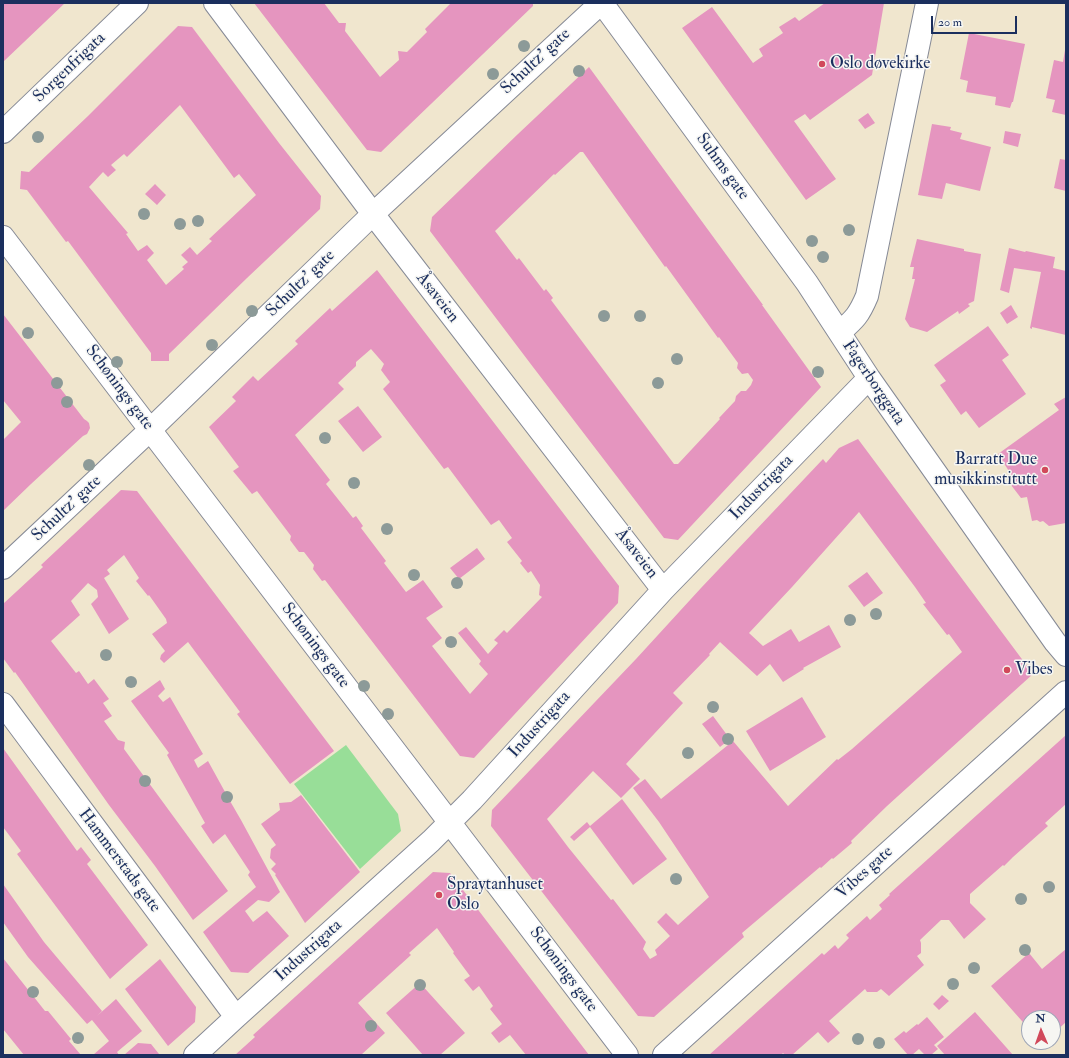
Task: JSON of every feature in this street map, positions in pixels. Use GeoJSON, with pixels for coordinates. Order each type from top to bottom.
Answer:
{"type":"FeatureCollection","features":[{"type":"Feature","properties":{"kind":"street","name":"Sorgenfrigata"},"geometry":{"type":"LineString","coordinates":[[3,132],[137,3]]}},
{"type":"Feature","properties":{"kind":"street","name":"Åsaveien"},"geometry":{"type":"LineString","coordinates":[[215,3],[373,214],[663,590]]}},
{"type":"Feature","properties":{"kind":"street","name":"Schultz’ gate"},"geometry":{"type":"LineString","coordinates":[[3,568],[150,430],[373,214],[601,3]]}},
{"type":"Feature","properties":{"kind":"street","name":"Suhms gate"},"geometry":{"type":"LineString","coordinates":[[601,3],[807,283],[840,332]]}},
{"type":"Feature","properties":{"kind":"street","name":"Fagerborggata"},"geometry":{"type":"LineString","coordinates":[[927,3],[867,296],[862,309],[856,318],[840,332],[869,378],[1055,642],[1066,655]]}},
{"type":"Feature","properties":{"kind":"street","name":"Schønings gate"},"geometry":{"type":"LineString","coordinates":[[3,237],[627,1055]]}},
{"type":"Feature","properties":{"kind":"street","name":"Industrigata"},"geometry":{"type":"LineString","coordinates":[[195,1055],[450,823],[663,590],[869,378]]}},
{"type":"Feature","properties":{"kind":"street","name":"Vibes gate"},"geometry":{"type":"LineString","coordinates":[[664,1055],[1066,692]]}},
{"type":"Feature","properties":{"kind":"street","name":"Hammerstads gate"},"geometry":{"type":"LineString","coordinates":[[3,704],[236,1017]]}},
{"type":"Feature","properties":{"kind":"green space"},"geometry":{"type":"Polygon","coordinates":[[[346,745],[398,814],[401,831],[360,869],[294,784],[346,745]]]}},
{"type":"Feature","properties":{"kind":"building"},"geometry":{"type":"Polygon","coordinates":[[[3,3],[65,3],[3,62],[3,3]]]}},
{"type":"Feature","properties":{"kind":"building"},"geometry":{"type":"Polygon","coordinates":[[[254,3],[324,3],[339,23],[346,23],[345,31],[380,77],[399,60],[398,51],[407,52],[427,32],[425,29],[451,3],[533,3],[533,6],[381,152],[367,150],[254,3]]]}},
{"type":"Feature","properties":{"kind":"building"},"geometry":{"type":"Polygon","coordinates":[[[825,3],[884,3],[872,75],[810,120],[805,114],[794,121],[836,179],[806,200],[682,28],[712,7],[753,63],[763,56],[759,49],[783,33],[779,27],[795,17],[799,21],[825,3]]]}},
{"type":"Feature","properties":{"kind":"building"},"geometry":{"type":"Polygon","coordinates":[[[178,26],[192,27],[279,143],[321,196],[320,209],[169,354],[169,361],[151,361],[151,353],[68,241],[66,242],[27,190],[20,189],[21,171],[29,172],[88,116],[178,26]],[[180,105],[127,157],[124,154],[111,165],[116,170],[108,177],[103,172],[89,187],[128,233],[126,234],[138,251],[147,245],[154,253],[147,260],[166,285],[184,269],[182,267],[188,262],[181,255],[190,247],[197,255],[212,241],[209,239],[256,195],[239,174],[234,178],[180,105]]]}},
{"type":"Feature","properties":{"kind":"building"},"geometry":{"type":"Polygon","coordinates":[[[969,33],[1025,44],[1013,102],[1010,108],[995,105],[996,97],[966,92],[968,81],[960,79],[969,33]]]}},
{"type":"Feature","properties":{"kind":"building"},"geometry":{"type":"Polygon","coordinates":[[[1065,50],[1066,115],[1052,112],[1055,100],[1046,98],[1054,60],[1063,62],[1065,50]]]}},
{"type":"Feature","properties":{"kind":"building"},"geometry":{"type":"Polygon","coordinates":[[[589,67],[821,387],[678,540],[664,538],[430,231],[432,217],[589,67]],[[580,152],[555,175],[554,174],[495,231],[517,260],[519,258],[544,291],[546,289],[553,298],[551,300],[674,464],[678,464],[720,419],[719,418],[735,401],[736,396],[741,391],[746,391],[753,380],[748,373],[742,374],[737,368],[738,363],[666,266],[665,267],[583,152],[580,152]]]}},
{"type":"Feature","properties":{"kind":"building"},"geometry":{"type":"Polygon","coordinates":[[[868,113],[875,123],[865,129],[858,120],[868,113]]]}},
{"type":"Feature","properties":{"kind":"building"},"geometry":{"type":"Polygon","coordinates":[[[932,124],[951,127],[950,130],[962,133],[960,139],[991,147],[980,191],[946,183],[942,199],[918,195],[932,124]]]}},
{"type":"Feature","properties":{"kind":"building"},"geometry":{"type":"Polygon","coordinates":[[[1005,131],[1021,134],[1018,147],[1003,143],[1005,131]]]}},
{"type":"Feature","properties":{"kind":"building"},"geometry":{"type":"Polygon","coordinates":[[[1060,159],[1066,160],[1066,191],[1054,188],[1060,159]]]}},
{"type":"Feature","properties":{"kind":"building"},"geometry":{"type":"Polygon","coordinates":[[[155,184],[166,195],[157,205],[145,194],[155,184]]]}},
{"type":"Feature","properties":{"kind":"building"},"geometry":{"type":"Polygon","coordinates":[[[917,239],[981,254],[974,301],[968,304],[970,306],[959,314],[958,311],[927,332],[910,327],[905,319],[915,279],[912,279],[914,267],[910,267],[917,239]]]}},
{"type":"Feature","properties":{"kind":"building"},"geometry":{"type":"Polygon","coordinates":[[[1009,248],[1055,257],[1053,268],[1066,271],[1066,335],[1032,327],[1032,329],[1030,328],[1041,272],[1014,268],[1009,293],[1000,290],[1009,248]]]}},
{"type":"Feature","properties":{"kind":"building"},"geometry":{"type":"Polygon","coordinates":[[[377,270],[619,586],[618,603],[474,758],[460,756],[325,580],[322,581],[313,569],[314,565],[304,552],[299,552],[290,540],[291,536],[257,491],[252,494],[233,471],[239,467],[209,427],[236,401],[232,397],[253,376],[258,381],[298,344],[295,341],[330,308],[332,311],[377,270]],[[371,349],[356,362],[356,366],[338,383],[344,389],[295,435],[330,480],[326,484],[353,518],[356,516],[363,526],[361,528],[386,561],[384,563],[406,592],[423,580],[443,607],[426,618],[442,638],[432,646],[470,694],[488,674],[479,664],[481,661],[458,633],[466,627],[488,654],[498,643],[494,640],[504,630],[507,633],[542,597],[539,595],[540,585],[531,571],[528,573],[520,563],[522,561],[507,542],[512,538],[499,520],[491,525],[448,467],[444,469],[383,389],[390,382],[381,370],[384,364],[371,349]]]}},
{"type":"Feature","properties":{"kind":"building"},"geometry":{"type":"Polygon","coordinates":[[[1011,305],[1018,317],[1007,324],[1000,313],[1011,305]]]}},
{"type":"Feature","properties":{"kind":"building"},"geometry":{"type":"Polygon","coordinates":[[[3,314],[84,419],[89,423],[90,428],[87,434],[83,436],[3,511],[3,440],[21,422],[3,400],[3,314]]]}},
{"type":"Feature","properties":{"kind":"building"},"geometry":{"type":"Polygon","coordinates":[[[988,326],[1009,355],[1002,360],[1026,394],[979,428],[966,411],[961,415],[940,385],[946,381],[934,365],[988,326]]]}},
{"type":"Feature","properties":{"kind":"building"},"geometry":{"type":"Polygon","coordinates":[[[1066,397],[1066,523],[1049,526],[1043,521],[1032,521],[1027,497],[1021,498],[1011,485],[1014,479],[998,454],[1059,410],[1054,404],[1066,397]]]}},
{"type":"Feature","properties":{"kind":"building"},"geometry":{"type":"Polygon","coordinates":[[[358,406],[382,437],[363,452],[338,421],[358,406]]]}},
{"type":"Feature","properties":{"kind":"building"},"geometry":{"type":"Polygon","coordinates":[[[858,439],[1033,674],[887,806],[851,841],[852,843],[821,868],[820,867],[742,933],[744,937],[654,1017],[638,1016],[491,826],[492,810],[823,459],[826,463],[839,448],[858,439]],[[859,512],[749,633],[763,646],[791,629],[799,642],[829,625],[841,647],[803,668],[804,669],[783,682],[770,664],[757,676],[720,642],[709,654],[710,655],[673,693],[683,703],[626,764],[640,779],[621,798],[593,771],[547,819],[611,900],[613,899],[646,942],[643,949],[650,959],[657,955],[655,950],[670,936],[657,922],[666,913],[678,925],[709,897],[659,822],[633,788],[645,779],[661,799],[733,741],[788,806],[837,759],[838,760],[852,749],[962,652],[949,634],[947,635],[923,604],[926,603],[859,512]]]}},
{"type":"Feature","properties":{"kind":"building"},"geometry":{"type":"Polygon","coordinates":[[[121,490],[137,491],[334,751],[290,784],[237,714],[240,712],[188,642],[164,663],[160,659],[161,655],[165,651],[152,634],[167,623],[166,619],[149,595],[148,596],[136,581],[139,578],[124,555],[107,570],[110,574],[104,578],[129,619],[109,634],[91,604],[98,597],[97,590],[88,583],[71,601],[80,615],[51,641],[76,673],[79,671],[88,684],[94,679],[109,699],[103,703],[112,716],[104,721],[118,740],[125,742],[124,749],[228,891],[193,920],[15,672],[14,673],[3,658],[3,604],[43,567],[41,565],[121,490]]]}},
{"type":"Feature","properties":{"kind":"building"},"geometry":{"type":"Polygon","coordinates":[[[477,548],[485,559],[459,579],[450,568],[477,548]]]}},
{"type":"Feature","properties":{"kind":"building"},"geometry":{"type":"Polygon","coordinates":[[[867,572],[883,593],[864,607],[848,586],[867,572]]]}},
{"type":"Feature","properties":{"kind":"building"},"geometry":{"type":"Polygon","coordinates":[[[160,680],[165,689],[158,696],[163,702],[170,697],[203,754],[194,760],[198,768],[208,761],[280,892],[269,902],[258,900],[245,911],[253,922],[267,911],[289,936],[248,973],[231,972],[203,932],[256,887],[248,875],[250,872],[225,834],[213,844],[201,826],[205,823],[167,755],[169,753],[131,701],[160,680]]]}},
{"type":"Feature","properties":{"kind":"building"},"geometry":{"type":"Polygon","coordinates":[[[802,697],[826,737],[770,771],[746,731],[802,697]]]}},
{"type":"Feature","properties":{"kind":"building"},"geometry":{"type":"Polygon","coordinates":[[[713,716],[730,739],[720,747],[702,724],[713,716]]]}},
{"type":"Feature","properties":{"kind":"building"},"geometry":{"type":"Polygon","coordinates":[[[1066,735],[1066,804],[1045,823],[1048,826],[1004,866],[1003,865],[970,894],[970,903],[986,919],[964,939],[949,920],[941,920],[920,940],[921,953],[917,956],[924,965],[889,996],[881,989],[877,992],[867,992],[865,989],[829,1021],[840,1033],[828,1043],[818,1032],[792,1055],[785,1055],[783,1053],[781,1055],[709,1055],[822,953],[824,955],[835,945],[838,949],[849,938],[846,935],[867,916],[870,920],[882,909],[879,905],[890,895],[889,894],[1066,735]]]}},
{"type":"Feature","properties":{"kind":"building"},"geometry":{"type":"Polygon","coordinates":[[[3,748],[77,851],[81,847],[91,860],[87,864],[148,945],[110,979],[17,854],[21,851],[3,827],[3,748]]]}},
{"type":"Feature","properties":{"kind":"building"},"geometry":{"type":"Polygon","coordinates":[[[301,795],[360,872],[305,923],[275,875],[276,874],[271,869],[276,864],[270,858],[271,849],[276,845],[261,824],[280,810],[279,803],[291,802],[301,795]]]}},
{"type":"Feature","properties":{"kind":"building"},"geometry":{"type":"Polygon","coordinates":[[[622,799],[667,859],[633,885],[590,827],[574,841],[570,837],[587,822],[590,826],[622,799]]]}},
{"type":"Feature","properties":{"kind":"building"},"geometry":{"type":"Polygon","coordinates":[[[433,872],[450,873],[589,1055],[526,1055],[510,1035],[499,1043],[491,1033],[502,1024],[490,1009],[493,1006],[479,986],[473,991],[464,980],[470,976],[437,928],[409,953],[411,955],[358,1003],[385,1033],[361,1055],[235,1055],[255,1037],[253,1035],[433,872]]]}},
{"type":"Feature","properties":{"kind":"building"},"geometry":{"type":"Polygon","coordinates":[[[3,884],[44,942],[102,1011],[97,1016],[116,999],[142,1031],[117,1052],[119,1055],[93,1055],[109,1041],[92,1020],[87,1024],[28,957],[3,922],[3,884]]]}},
{"type":"Feature","properties":{"kind":"building"},"geometry":{"type":"Polygon","coordinates":[[[1066,949],[1066,1022],[1061,1027],[1061,1010],[1021,1010],[1021,1020],[991,986],[1029,953],[1042,969],[1066,949]]]}},
{"type":"Feature","properties":{"kind":"building"},"geometry":{"type":"Polygon","coordinates":[[[3,958],[45,1011],[48,1011],[71,1039],[69,1041],[81,1055],[24,1055],[3,1029],[3,958]]]}},
{"type":"Feature","properties":{"kind":"building"},"geometry":{"type":"Polygon","coordinates":[[[160,959],[196,1007],[195,1022],[168,1046],[125,989],[160,959]]]}},
{"type":"Feature","properties":{"kind":"building"},"geometry":{"type":"Polygon","coordinates":[[[420,983],[465,1033],[440,1055],[423,1055],[386,1013],[420,983]]]}},
{"type":"Feature","properties":{"kind":"building"},"geometry":{"type":"Polygon","coordinates":[[[942,995],[949,1001],[939,1010],[933,1004],[942,995]]]}},
{"type":"Feature","properties":{"kind":"building"},"geometry":{"type":"Polygon","coordinates":[[[975,1012],[1013,1055],[945,1055],[937,1046],[975,1012]]]}},
{"type":"Feature","properties":{"kind":"building"},"geometry":{"type":"Polygon","coordinates":[[[927,1017],[944,1037],[934,1045],[938,1049],[931,1055],[925,1055],[919,1049],[912,1055],[908,1055],[894,1039],[904,1031],[906,1033],[917,1024],[918,1025],[927,1017]]]}},
{"type":"Feature","properties":{"kind":"building"},"geometry":{"type":"Polygon","coordinates":[[[138,1043],[151,1044],[159,1054],[124,1055],[138,1043]]]}},
{"type":"Feature","properties":{"kind":"place","name":"Oslo døvekirke"},"geometry":{"type":"Point","coordinates":[822,64]}},
{"type":"Feature","properties":{"kind":"place","name":"Barratt Due musikkinstitutt"},"geometry":{"type":"Point","coordinates":[1045,470]}},
{"type":"Feature","properties":{"kind":"place","name":"Vibes"},"geometry":{"type":"Point","coordinates":[1007,670]}},
{"type":"Feature","properties":{"kind":"place","name":"Spraytanhuset Oslo"},"geometry":{"type":"Point","coordinates":[439,895]}}]}
